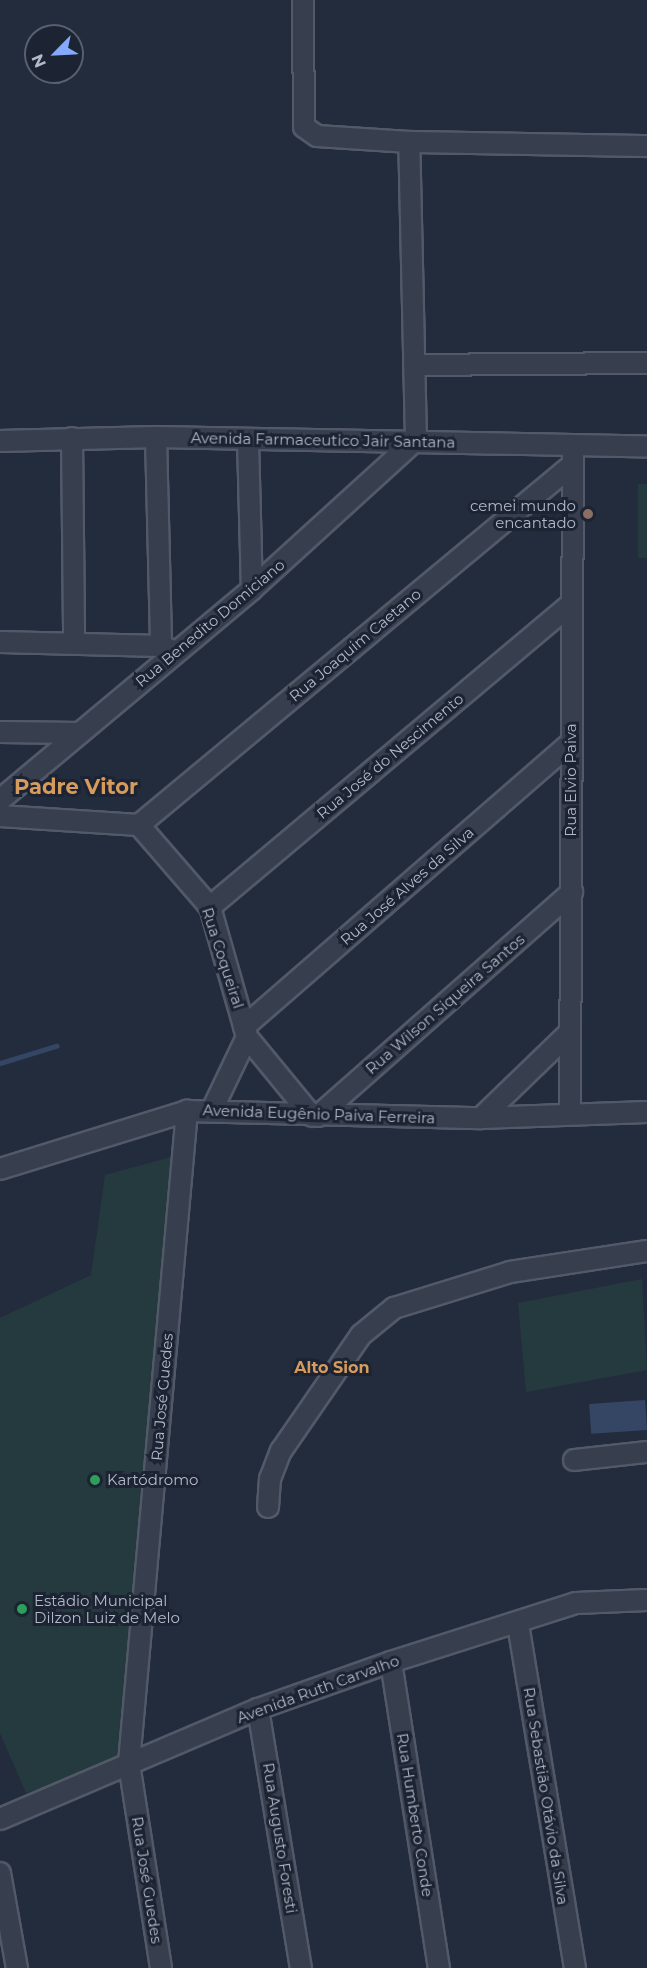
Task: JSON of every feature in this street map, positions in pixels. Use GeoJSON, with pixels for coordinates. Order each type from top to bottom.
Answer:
{"type":"FeatureCollection","features":[{"type":"Feature","properties":{"kind":"street"},"geometry":{"type":"LineString","coordinates":[[303,0],[304,127],[317,136],[409,142],[647,146]]}},
{"type":"Feature","properties":{"kind":"street"},"geometry":{"type":"LineString","coordinates":[[409,142],[416,440]]}},
{"type":"Feature","properties":{"kind":"street"},"geometry":{"type":"LineString","coordinates":[[414,365],[647,363]]}},
{"type":"Feature","properties":{"kind":"street"},"geometry":{"type":"LineString","coordinates":[[0,642],[74,642],[168,649],[156,437]]}},
{"type":"Feature","properties":{"kind":"street","name":"Avenida Farmaceutico Jair Santana"},"geometry":{"type":"LineString","coordinates":[[0,441],[156,437],[248,440],[416,440],[572,456],[647,446]]}},
{"type":"Feature","properties":{"kind":"street"},"geometry":{"type":"LineString","coordinates":[[72,438],[74,642]]}},
{"type":"Feature","properties":{"kind":"street"},"geometry":{"type":"LineString","coordinates":[[248,440],[252,589]]}},
{"type":"Feature","properties":{"kind":"street","name":"Rua Benedito Domiciano"},"geometry":{"type":"LineString","coordinates":[[0,800],[80,733],[168,649],[252,589],[416,440]]}},
{"type":"Feature","properties":{"kind":"street","name":"Rua Elvio Paiva"},"geometry":{"type":"LineString","coordinates":[[570,1114],[572,892],[569,606],[572,456]]}},
{"type":"Feature","properties":{"kind":"street","name":"Rua Joaquim Caetano"},"geometry":{"type":"LineString","coordinates":[[139,825],[572,456]]}},
{"type":"Feature","properties":{"kind":"street","name":"Rua José do Nescimento"},"geometry":{"type":"LineString","coordinates":[[210,907],[569,606]]}},
{"type":"Feature","properties":{"kind":"street"},"geometry":{"type":"LineString","coordinates":[[0,732],[80,733]]}},
{"type":"Feature","properties":{"kind":"street","name":"Rua José Alves da Silva"},"geometry":{"type":"LineString","coordinates":[[246,1032],[570,744]]}},
{"type":"Feature","properties":{"kind":"street"},"geometry":{"type":"LineString","coordinates":[[0,816],[139,825]]}},
{"type":"Feature","properties":{"kind":"street","name":"Rua Coqueiral"},"geometry":{"type":"LineString","coordinates":[[139,825],[210,907],[246,1032],[315,1116]]}},
{"type":"Feature","properties":{"kind":"street","name":"Rua Wilson Siqueira Santos"},"geometry":{"type":"LineString","coordinates":[[315,1116],[572,892]]}},
{"type":"Feature","properties":{"kind":"street"},"geometry":{"type":"LineString","coordinates":[[212,1110],[246,1032]]}},
{"type":"Feature","properties":{"kind":"street"},"geometry":{"type":"LineString","coordinates":[[481,1118],[570,1033]]}},
{"type":"Feature","properties":{"kind":"street","name":"Avenida Eugênio Paiva Ferreira"},"geometry":{"type":"LineString","coordinates":[[0,1169],[188,1111],[212,1110],[315,1116],[481,1118],[647,1112]]}},
{"type":"Feature","properties":{"kind":"street","name":"Rua José Guedes"},"geometry":{"type":"LineString","coordinates":[[161,1968],[129,1763],[188,1111]]}},
{"type":"Feature","properties":{"kind":"street"},"geometry":{"type":"LineString","coordinates":[[268,1507],[270,1479],[281,1450],[361,1335],[394,1308],[510,1272],[647,1254]]}},
{"type":"Feature","properties":{"kind":"street"},"geometry":{"type":"LineString","coordinates":[[574,1460],[647,1452]]}},
{"type":"Feature","properties":{"kind":"street","name":"Avenida Ruth Carvalho"},"geometry":{"type":"LineString","coordinates":[[0,1819],[258,1709],[391,1662],[518,1624],[576,1603],[647,1600]]}},
{"type":"Feature","properties":{"kind":"street","name":"Rua Sebastião Otávio da Silva"},"geometry":{"type":"LineString","coordinates":[[518,1624],[575,1968]]}},
{"type":"Feature","properties":{"kind":"street","name":"Rua Humberto Conde"},"geometry":{"type":"LineString","coordinates":[[391,1662],[439,1968]]}},
{"type":"Feature","properties":{"kind":"street","name":"Rua Augusto Foresti"},"geometry":{"type":"LineString","coordinates":[[258,1709],[301,1968]]}},
{"type":"Feature","properties":{"kind":"street"},"geometry":{"type":"LineString","coordinates":[[0,1873],[17,1968]]}},
{"type":"Feature","properties":{"kind":"green space"},"geometry":{"type":"Polygon","coordinates":[[[638,484],[647,484],[647,558],[638,558],[638,484]]]}},
{"type":"Feature","properties":{"kind":"green space","name":"Kartódromo"},"geometry":{"type":"Polygon","coordinates":[[[175,1156],[123,1745],[117,1759],[85,1775],[26,1793],[0,1733],[0,1318],[91,1275],[105,1175],[175,1156]]]}},
{"type":"Feature","properties":{"kind":"green space"},"geometry":{"type":"Polygon","coordinates":[[[642,1279],[647,1370],[526,1392],[518,1303],[642,1279]]]}},
{"type":"Feature","properties":{"kind":"water"},"geometry":{"type":"Polygon","coordinates":[[[645,1400],[647,1430],[591,1434],[589,1404],[645,1400]]]}},
{"type":"Feature","properties":{"kind":"waterway"},"geometry":{"type":"LineString","coordinates":[[0,1063],[56,1046]]}},
{"type":"Feature","properties":{"kind":"place","name":"cemei mundo encantado"},"geometry":{"type":"Point","coordinates":[588,514]}},
{"type":"Feature","properties":{"kind":"place","name":"Kartódromo"},"geometry":{"type":"Point","coordinates":[95,1480]}},
{"type":"Feature","properties":{"kind":"place","name":"Estádio Municipal Dilzon Luiz de Melo"},"geometry":{"type":"Point","coordinates":[22,1609]}},
{"type":"Feature","properties":{"kind":"district","name":"Padre Vitor"},"geometry":{"type":"Point","coordinates":[76,787]}},
{"type":"Feature","properties":{"kind":"district","name":"Alto Sion"},"geometry":{"type":"Point","coordinates":[332,1368]}}]}
